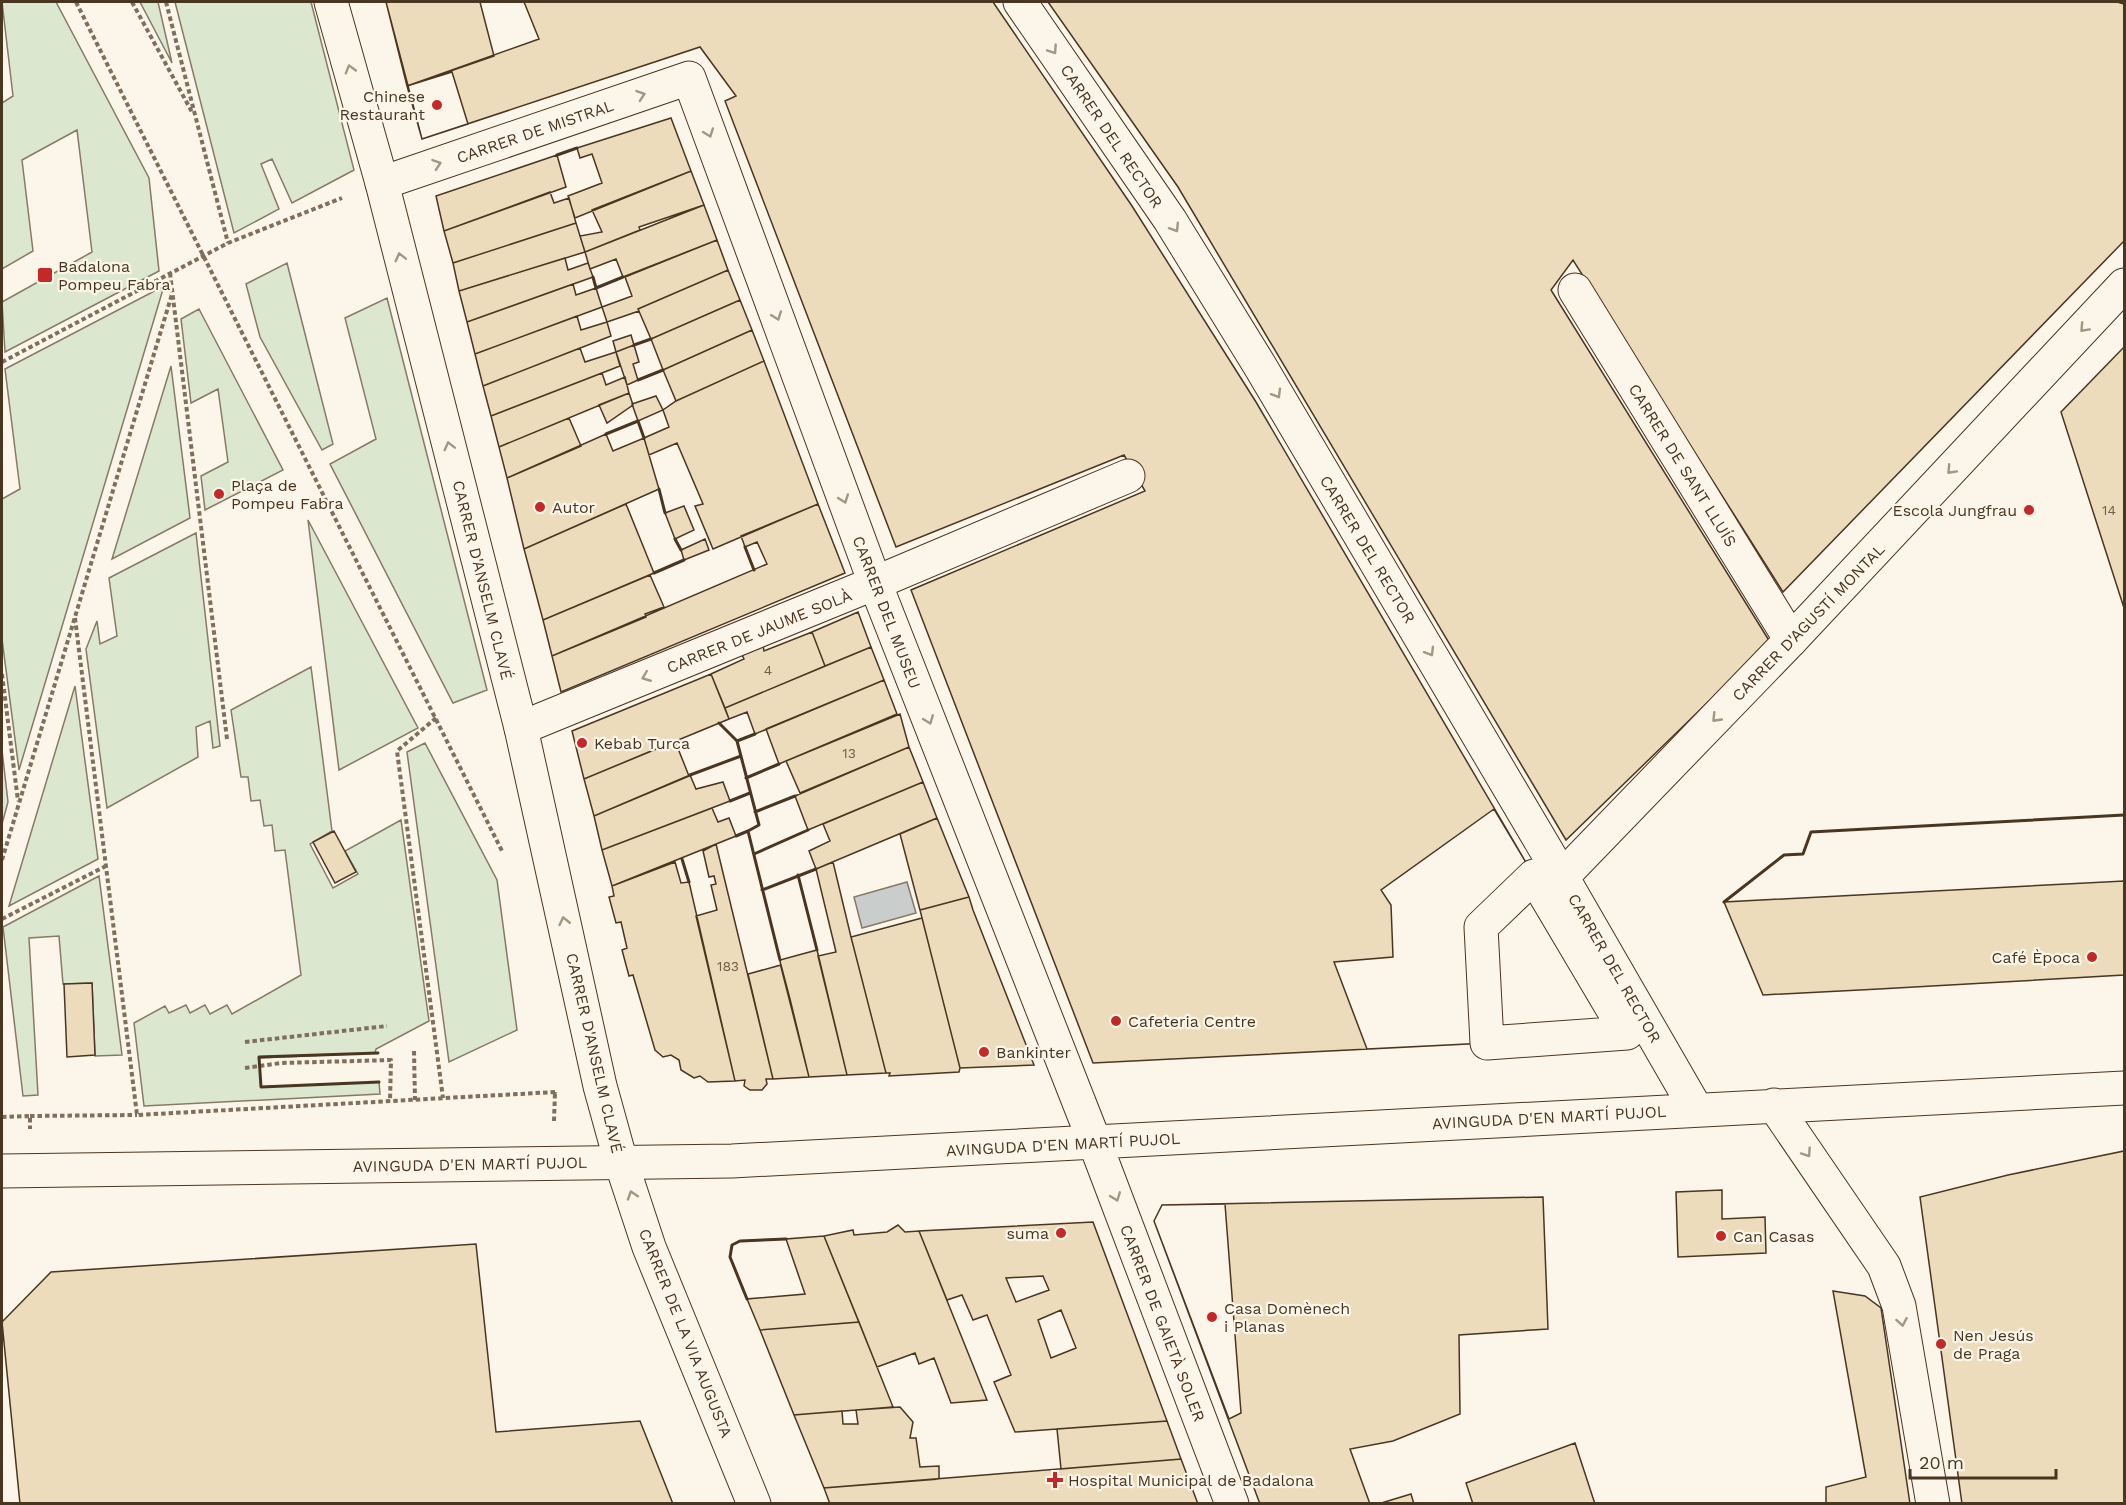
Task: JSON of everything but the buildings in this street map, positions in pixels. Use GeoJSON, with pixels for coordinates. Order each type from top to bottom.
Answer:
{"type":"FeatureCollection","features":[{"type":"Feature","properties":{"kind":"street","name":"CARRER D'ANSELM CLAVÉ"},"geometry":{"type":"LineString","coordinates":[[331,2],[382,183],[521,728],[598,1075],[621,1162]]}},
{"type":"Feature","properties":{"kind":"street","name":"CARRER DEL RECTOR"},"geometry":{"type":"LineString","coordinates":[[1020,2],[1176,230],[1260,366],[1562,877],[1696,1109]]}},
{"type":"Feature","properties":{"kind":"street","name":"CARRER DE MISTRAL"},"geometry":{"type":"LineString","coordinates":[[382,183],[689,78]]}},
{"type":"Feature","properties":{"kind":"street","name":"CARRER DEL MUSEU"},"geometry":{"type":"LineString","coordinates":[[689,78],[875,583],[1095,1143]]}},
{"type":"Feature","properties":{"kind":"street","name":"CARRER D'AGUSTÍ MONTAL"},"geometry":{"type":"LineString","coordinates":[[1562,877],[1791,640],[2124,285]]}},
{"type":"Feature","properties":{"kind":"street","name":"CARRER DE SANT LLUÍS"},"geometry":{"type":"LineString","coordinates":[[1575,290],[1791,640]]}},
{"type":"Feature","properties":{"kind":"street","name":"CARRER DE JAUME SOLÀ"},"geometry":{"type":"LineString","coordinates":[[521,728],[875,583],[1128,476]]}},
{"type":"Feature","properties":{"kind":"street"},"geometry":{"type":"LineString","coordinates":[[1534,876],[1627,1033],[1487,1043],[1481,927],[1534,876]]}},
{"type":"Feature","properties":{"kind":"street","name":"AVINGUDA D'EN MARTÍ PUJOL"},"geometry":{"type":"LineString","coordinates":[[2,1171],[732,1161],[2124,1088]]}},
{"type":"Feature","properties":{"kind":"street"},"geometry":{"type":"LineString","coordinates":[[1774,1105],[1884,1266],[1899,1306],[1933,1503]]}},
{"type":"Feature","properties":{"kind":"street","name":"CARRER DE GAIETÀ SOLER"},"geometry":{"type":"LineString","coordinates":[[1095,1143],[1232,1503]]}},
{"type":"Feature","properties":{"kind":"street","name":"CARRER DE LA VIA AUGUSTA"},"geometry":{"type":"LineString","coordinates":[[621,1162],[649,1247],[754,1503]]}},
{"type":"Feature","properties":{"kind":"path"},"geometry":{"type":"LineString","coordinates":[[76,2],[504,855]]}},
{"type":"Feature","properties":{"kind":"path"},"geometry":{"type":"LineString","coordinates":[[132,2],[195,117]]}},
{"type":"Feature","properties":{"kind":"path"},"geometry":{"type":"LineString","coordinates":[[166,2],[228,243]]}},
{"type":"Feature","properties":{"kind":"path"},"geometry":{"type":"LineString","coordinates":[[2,362],[228,243],[382,183]]}},
{"type":"Feature","properties":{"kind":"path"},"geometry":{"type":"LineString","coordinates":[[170,273],[227,739]]}},
{"type":"Feature","properties":{"kind":"path"},"geometry":{"type":"LineString","coordinates":[[2,860],[172,294]]}},
{"type":"Feature","properties":{"kind":"path"},"geometry":{"type":"LineString","coordinates":[[75,618],[137,1116]]}},
{"type":"Feature","properties":{"kind":"path"},"geometry":{"type":"LineString","coordinates":[[2,674],[19,804]]}},
{"type":"Feature","properties":{"kind":"path"},"geometry":{"type":"LineString","coordinates":[[436,718],[397,751],[443,1098]]}},
{"type":"Feature","properties":{"kind":"path"},"geometry":{"type":"LineString","coordinates":[[2,919],[106,866]]}},
{"type":"Feature","properties":{"kind":"path"},"geometry":{"type":"LineString","coordinates":[[245,1042],[387,1026]]}},
{"type":"Feature","properties":{"kind":"path"},"geometry":{"type":"LineString","coordinates":[[414,1051],[415,1100]]}},
{"type":"Feature","properties":{"kind":"path"},"geometry":{"type":"LineString","coordinates":[[245,1068],[281,1063],[391,1060],[390,1102]]}},
{"type":"Feature","properties":{"kind":"path"},"geometry":{"type":"LineString","coordinates":[[30,1116],[137,1116],[555,1092],[555,1081]]}},
{"type":"Feature","properties":{"kind":"green space"},"geometry":{"type":"Polygon","coordinates":[[[2,2],[56,2],[149,178],[159,271],[5,352],[2,302],[92,252],[77,130],[22,160],[33,251],[2,269],[2,103],[13,96],[2,2]]]}},
{"type":"Feature","properties":{"kind":"green space"},"geometry":{"type":"Polygon","coordinates":[[[140,2],[158,2],[172,63],[140,2]]]}},
{"type":"Feature","properties":{"kind":"green space"},"geometry":{"type":"Polygon","coordinates":[[[175,2],[311,2],[354,170],[292,203],[272,159],[261,164],[279,209],[234,233],[175,2]]]}},
{"type":"Feature","properties":{"kind":"green space"},"geometry":{"type":"Polygon","coordinates":[[[287,263],[333,444],[322,450],[260,337],[246,284],[287,263]]]}},
{"type":"Feature","properties":{"kind":"green space"},"geometry":{"type":"Polygon","coordinates":[[[164,286],[19,770],[2,639],[2,499],[20,489],[5,369],[164,286]]]}},
{"type":"Feature","properties":{"kind":"green space"},"geometry":{"type":"Polygon","coordinates":[[[387,298],[487,690],[453,703],[330,464],[376,439],[345,318],[387,298]]]}},
{"type":"Feature","properties":{"kind":"green space"},"geometry":{"type":"Polygon","coordinates":[[[199,309],[283,470],[205,510],[201,476],[228,462],[218,389],[191,403],[181,319],[199,309]]]}},
{"type":"Feature","properties":{"kind":"green space"},"geometry":{"type":"Polygon","coordinates":[[[171,366],[190,518],[112,559],[171,366]]]}},
{"type":"Feature","properties":{"kind":"green space"},"geometry":{"type":"Polygon","coordinates":[[[308,520],[418,728],[339,770],[308,520]]]}},
{"type":"Feature","properties":{"kind":"green space"},"geometry":{"type":"Polygon","coordinates":[[[196,533],[220,746],[213,748],[210,721],[196,727],[198,757],[107,808],[86,649],[97,621],[100,644],[117,636],[109,578],[196,533]]]}},
{"type":"Feature","properties":{"kind":"green space"},"geometry":{"type":"Polygon","coordinates":[[[311,667],[332,831],[310,844],[333,888],[358,874],[345,851],[401,820],[429,1021],[376,1049],[375,1053],[259,1058],[261,1087],[379,1082],[380,1094],[144,1106],[134,1023],[165,1006],[169,1013],[186,1005],[190,1013],[205,1005],[210,1014],[227,1005],[232,1014],[301,975],[285,850],[275,851],[272,825],[264,826],[260,800],[251,801],[248,777],[241,777],[231,710],[311,667]]]}},
{"type":"Feature","properties":{"kind":"green space"},"geometry":{"type":"Polygon","coordinates":[[[75,686],[98,859],[9,906],[75,686]]]}},
{"type":"Feature","properties":{"kind":"green space"},"geometry":{"type":"Polygon","coordinates":[[[425,743],[497,880],[517,1030],[449,1062],[407,752],[425,743]]]}},
{"type":"Feature","properties":{"kind":"green space"},"geometry":{"type":"Polygon","coordinates":[[[2,750],[8,802],[2,824],[2,750]]]}},
{"type":"Feature","properties":{"kind":"green space"},"geometry":{"type":"Polygon","coordinates":[[[99,876],[122,1055],[95,1056],[92,983],[63,984],[59,936],[29,938],[38,1095],[23,1096],[3,927],[99,876]]]}},
{"type":"Feature","properties":{"kind":"shaded area"},"geometry":{"type":"Polygon","coordinates":[[[907,882],[916,913],[862,928],[854,897],[907,882]]]}},
{"type":"Feature","properties":{"kind":"wall"},"geometry":{"type":"LineString","coordinates":[[557,155],[577,148]]}},
{"type":"Feature","properties":{"kind":"wall"},"geometry":{"type":"LineString","coordinates":[[593,277],[596,288],[623,277]]}},
{"type":"Feature","properties":{"kind":"wall"},"geometry":{"type":"LineString","coordinates":[[634,345],[651,339]]}},
{"type":"Feature","properties":{"kind":"wall"},"geometry":{"type":"LineString","coordinates":[[638,380],[663,370]]}},
{"type":"Feature","properties":{"kind":"wall"},"geometry":{"type":"LineString","coordinates":[[606,434],[638,421],[644,438]]}},
{"type":"Feature","properties":{"kind":"wall"},"geometry":{"type":"LineString","coordinates":[[659,489],[665,513]]}},
{"type":"Feature","properties":{"kind":"wall"},"geometry":{"type":"LineString","coordinates":[[675,539],[681,550]]}},
{"type":"Feature","properties":{"kind":"wall"},"geometry":{"type":"LineString","coordinates":[[745,547],[754,570]]}},
{"type":"Feature","properties":{"kind":"wall"},"geometry":{"type":"LineString","coordinates":[[654,573],[684,560]]}},
{"type":"Feature","properties":{"kind":"wall"},"geometry":{"type":"LineString","coordinates":[[719,723],[737,741],[759,825],[748,831],[780,960]]}},
{"type":"Feature","properties":{"kind":"wall"},"geometry":{"type":"LineString","coordinates":[[737,741],[755,734]]}},
{"type":"Feature","properties":{"kind":"wall"},"geometry":{"type":"LineString","coordinates":[[690,775],[741,756]]}},
{"type":"Feature","properties":{"kind":"wall"},"geometry":{"type":"LineString","coordinates":[[746,778],[779,764]]}},
{"type":"Feature","properties":{"kind":"wall"},"geometry":{"type":"LineString","coordinates":[[730,801],[750,793]]}},
{"type":"Feature","properties":{"kind":"wall"},"geometry":{"type":"LineString","coordinates":[[755,812],[795,796]]}},
{"type":"Feature","properties":{"kind":"wall"},"geometry":{"type":"LineString","coordinates":[[1724,902],[1784,855],[1803,854],[1811,832],[2124,815]]}},
{"type":"Feature","properties":{"kind":"wall"},"geometry":{"type":"LineString","coordinates":[[754,854],[808,830]]}},
{"type":"Feature","properties":{"kind":"wall"},"geometry":{"type":"LineString","coordinates":[[736,836],[748,831]]}},
{"type":"Feature","properties":{"kind":"wall"},"geometry":{"type":"LineString","coordinates":[[682,859],[689,882]]}},
{"type":"Feature","properties":{"kind":"wall"},"geometry":{"type":"LineString","coordinates":[[762,890],[816,869]]}},
{"type":"Feature","properties":{"kind":"wall"},"geometry":{"type":"LineString","coordinates":[[798,875],[817,950]]}},
{"type":"Feature","properties":{"kind":"wall"},"geometry":{"type":"LineString","coordinates":[[378,1053],[259,1057],[261,1087],[379,1082]]}},
{"type":"Feature","properties":{"kind":"wall"},"geometry":{"type":"LineString","coordinates":[[747,1299],[730,1257],[732,1245],[740,1241],[786,1239]]}},
{"type":"Feature","properties":{"kind":"place","name":"Chinese Restaurant"},"geometry":{"type":"Point","coordinates":[437,105]}},
{"type":"Feature","properties":{"kind":"place","name":"Badalona Pompeu Fabra"},"geometry":{"type":"Point","coordinates":[45,275]}},
{"type":"Feature","properties":{"kind":"place","name":"Plaça de Pompeu Fabra"},"geometry":{"type":"Point","coordinates":[219,494]}},
{"type":"Feature","properties":{"kind":"place","name":"Autor"},"geometry":{"type":"Point","coordinates":[540,507]}},
{"type":"Feature","properties":{"kind":"place","name":"Escola Jungfrau"},"geometry":{"type":"Point","coordinates":[2029,510]}},
{"type":"Feature","properties":{"kind":"place","name":"Kebab Turca"},"geometry":{"type":"Point","coordinates":[582,743]}},
{"type":"Feature","properties":{"kind":"place","name":"Café Època"},"geometry":{"type":"Point","coordinates":[2092,957]}},
{"type":"Feature","properties":{"kind":"place","name":"Cafeteria Centre"},"geometry":{"type":"Point","coordinates":[1116,1021]}},
{"type":"Feature","properties":{"kind":"place","name":"Bankinter"},"geometry":{"type":"Point","coordinates":[984,1052]}},
{"type":"Feature","properties":{"kind":"place","name":"suma"},"geometry":{"type":"Point","coordinates":[1061,1233]}},
{"type":"Feature","properties":{"kind":"place","name":"Can Casas"},"geometry":{"type":"Point","coordinates":[1721,1236]}},
{"type":"Feature","properties":{"kind":"place","name":"Casa Domènech i Planas"},"geometry":{"type":"Point","coordinates":[1212,1317]}},
{"type":"Feature","properties":{"kind":"place","name":"Nen Jesús de Praga"},"geometry":{"type":"Point","coordinates":[1941,1344]}},
{"type":"Feature","properties":{"kind":"place","name":"Hospital Municipal de Badalona"},"geometry":{"type":"Point","coordinates":[1055,1480]}}]}
